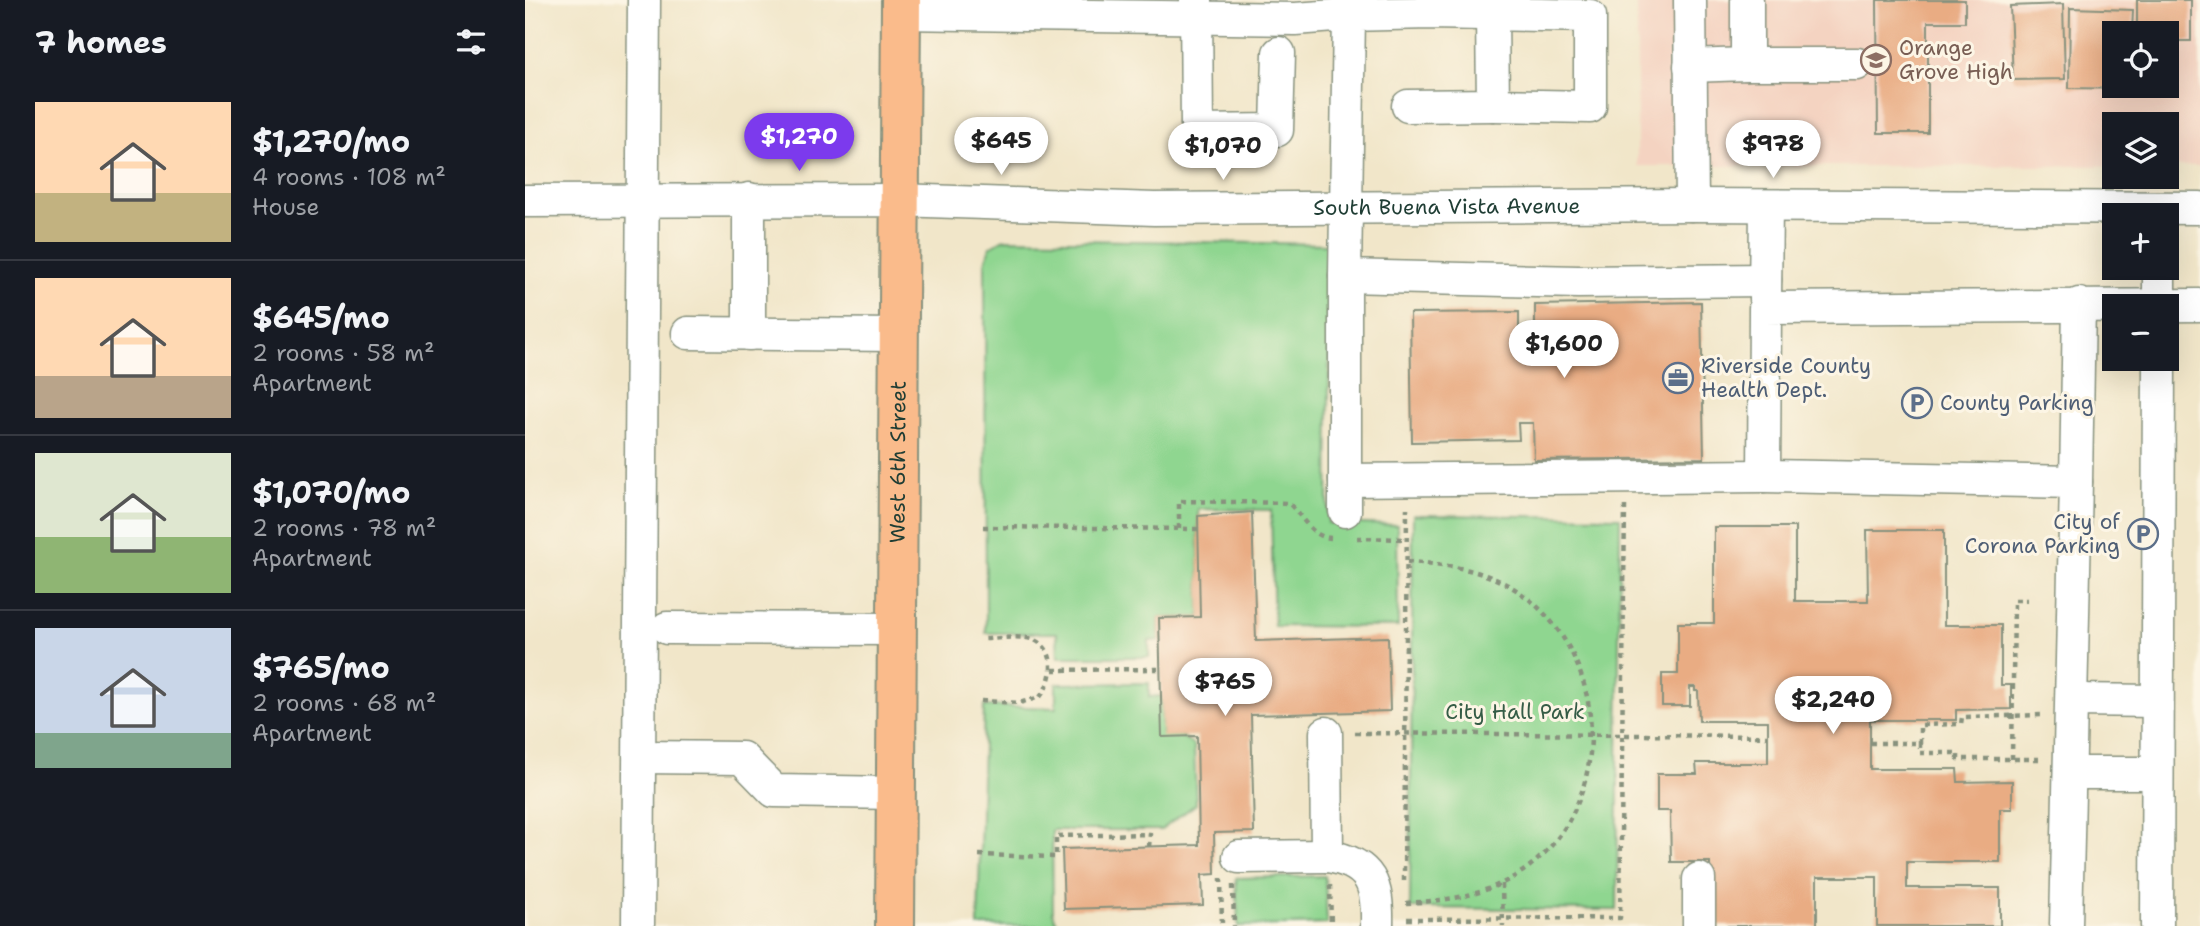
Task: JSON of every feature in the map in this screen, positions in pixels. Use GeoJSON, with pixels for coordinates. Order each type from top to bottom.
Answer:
{"type":"FeatureCollection","features":[{"type":"Feature","properties":{"kind":"main road","name":"West 6th Street"},"geometry":{"type":"LineString","coordinates":[[895,926],[901,6]]}},
{"type":"Feature","properties":{"kind":"street"},"geometry":{"type":"LineString","coordinates":[[638,926],[645,201],[644,0]]}},
{"type":"Feature","properties":{"kind":"street"},"geometry":{"type":"LineString","coordinates":[[1690,0],[1692,205]]}},
{"type":"Feature","properties":{"kind":"street"},"geometry":{"type":"LineString","coordinates":[[1747,0],[1747,64]]}},
{"type":"Feature","properties":{"kind":"street"},"geometry":{"type":"LineString","coordinates":[[901,6],[1008,14],[1196,8],[1352,8],[1590,16],[1590,107],[1408,106]]}},
{"type":"Feature","properties":{"kind":"street"},"geometry":{"type":"LineString","coordinates":[[1196,8],[1197,131],[1277,130],[1279,53]]}},
{"type":"Feature","properties":{"kind":"street"},"geometry":{"type":"LineString","coordinates":[[1345,517],[1345,207],[1352,8]]}},
{"type":"Feature","properties":{"kind":"street"},"geometry":{"type":"LineString","coordinates":[[1492,14],[1493,105]]}},
{"type":"Feature","properties":{"kind":"street"},"geometry":{"type":"LineString","coordinates":[[1690,66],[1857,64]]}},
{"type":"Feature","properties":{"kind":"street"},"geometry":{"type":"LineString","coordinates":[[748,334],[749,199]]}},
{"type":"Feature","properties":{"kind":"street","name":"South Buena Vista Avenue"},"geometry":{"type":"LineString","coordinates":[[525,201],[899,200],[1100,208],[1692,205],[2102,210]]}},
{"type":"Feature","properties":{"kind":"street"},"geometry":{"type":"LineString","coordinates":[[1764,476],[1766,206]]}},
{"type":"Feature","properties":{"kind":"street","name":"South Buena Vista Avenue"},"geometry":{"type":"LineString","coordinates":[[2179,210],[2200,208]]}},
{"type":"Feature","properties":{"kind":"street"},"geometry":{"type":"LineString","coordinates":[[1345,276],[1578,282],[1765,294],[2102,304]]}},
{"type":"Feature","properties":{"kind":"street"},"geometry":{"type":"LineString","coordinates":[[2066,926],[2079,304]]}},
{"type":"Feature","properties":{"kind":"street"},"geometry":{"type":"LineString","coordinates":[[2179,305],[2200,304]]}},
{"type":"Feature","properties":{"kind":"street"},"geometry":{"type":"LineString","coordinates":[[688,333],[898,335]]}},
{"type":"Feature","properties":{"kind":"street"},"geometry":{"type":"LineString","coordinates":[[2157,926],[2159,371]]}},
{"type":"Feature","properties":{"kind":"street"},"geometry":{"type":"LineString","coordinates":[[1345,517],[1407,480],[1764,476],[2076,482]]}},
{"type":"Feature","properties":{"kind":"street"},"geometry":{"type":"LineString","coordinates":[[667,628],[897,629]]}},
{"type":"Feature","properties":{"kind":"street"},"geometry":{"type":"LineString","coordinates":[[2072,700],[2157,701]]}},
{"type":"Feature","properties":{"kind":"street"},"geometry":{"type":"LineString","coordinates":[[1326,733],[1327,856]]}},
{"type":"Feature","properties":{"kind":"street"},"geometry":{"type":"LineString","coordinates":[[640,757],[742,758],[774,792],[896,793]]}},
{"type":"Feature","properties":{"kind":"street"},"geometry":{"type":"LineString","coordinates":[[2070,774],[2157,773]]}},
{"type":"Feature","properties":{"kind":"street"},"geometry":{"type":"LineString","coordinates":[[1236,866],[1327,856],[1346,859],[1373,880],[1378,902],[1377,926]]}},
{"type":"Feature","properties":{"kind":"street"},"geometry":{"type":"LineString","coordinates":[[1699,879],[1699,926]]}},
{"type":"Feature","properties":{"kind":"path"},"geometry":{"type":"LineString","coordinates":[[1407,480],[1404,919],[1620,918],[1625,477]]}},
{"type":"Feature","properties":{"kind":"path"},"geometry":{"type":"LineString","coordinates":[[1179,529],[1179,501],[1288,502],[1299,512],[1310,529],[1325,538],[1345,517],[1406,540]]}},
{"type":"Feature","properties":{"kind":"path"},"geometry":{"type":"LineString","coordinates":[[983,527],[1198,529]]}},
{"type":"Feature","properties":{"kind":"path"},"geometry":{"type":"LineString","coordinates":[[1404,903],[1470,896],[1502,884],[1542,852],[1570,819],[1590,762],[1592,734],[1583,675],[1570,647],[1552,620],[1530,600],[1475,570],[1407,562]]}},
{"type":"Feature","properties":{"kind":"path"},"geometry":{"type":"LineString","coordinates":[[2012,759],[2014,600],[2027,600]]}},
{"type":"Feature","properties":{"kind":"path"},"geometry":{"type":"LineString","coordinates":[[981,701],[1019,703],[1040,697],[1051,680],[1053,670],[1051,659],[1037,642],[1026,638],[982,639]]}},
{"type":"Feature","properties":{"kind":"path"},"geometry":{"type":"LineString","coordinates":[[1053,670],[1160,669]]}},
{"type":"Feature","properties":{"kind":"path"},"geometry":{"type":"LineString","coordinates":[[2039,759],[1958,759],[1958,753],[1920,753],[1920,725],[1961,724],[1962,717],[2040,715]]}},
{"type":"Feature","properties":{"kind":"path"},"geometry":{"type":"LineString","coordinates":[[1326,733],[1768,736]]}},
{"type":"Feature","properties":{"kind":"path"},"geometry":{"type":"LineString","coordinates":[[1870,743],[1920,743]]}},
{"type":"Feature","properties":{"kind":"path"},"geometry":{"type":"LineString","coordinates":[[979,856],[1059,857],[1056,836],[1150,834],[1149,847]]}},
{"type":"Feature","properties":{"kind":"path"},"geometry":{"type":"LineString","coordinates":[[1234,926],[1236,866]]}},
{"type":"Feature","properties":{"kind":"path"},"geometry":{"type":"LineString","coordinates":[[1502,884],[1503,926]]}},
{"type":"Feature","properties":{"kind":"shaded area","name":"Orange Grove High"},"geometry":{"type":"Polygon","coordinates":[[[1637,0],[2200,0],[2200,166],[2179,166],[2179,112],[2102,112],[2102,166],[1637,166],[1637,0]]]}},
{"type":"Feature","properties":{"kind":"green space"},"geometry":{"type":"Polygon","coordinates":[[[1004,239],[1330,244],[1328,523],[1397,525],[1398,627],[1274,626],[1271,510],[1198,509],[1200,617],[1159,618],[1159,640],[1149,641],[1149,657],[1058,657],[1057,633],[986,633],[985,263],[990,247],[1004,239]]]}},
{"type":"Feature","properties":{"kind":"green space","name":"City Hall Park"},"geometry":{"type":"Polygon","coordinates":[[[1413,515],[1620,517],[1617,910],[1410,908],[1413,515]]]}},
{"type":"Feature","properties":{"kind":"green space"},"geometry":{"type":"Polygon","coordinates":[[[1149,683],[1149,697],[1161,696],[1162,736],[1182,736],[1194,746],[1196,804],[1161,830],[1052,830],[1053,913],[1058,926],[978,926],[984,706],[1056,708],[1056,684],[1149,683]]]}},
{"type":"Feature","properties":{"kind":"green space"},"geometry":{"type":"Polygon","coordinates":[[[1325,876],[1327,924],[1238,926],[1236,878],[1325,876]]]}},
{"type":"Feature","properties":{"kind":"building"},"geometry":{"type":"Polygon","coordinates":[[[1877,0],[1965,0],[1965,22],[1928,22],[1928,133],[1878,133],[1877,0]]]}},
{"type":"Feature","properties":{"kind":"building"},"geometry":{"type":"Polygon","coordinates":[[[2137,0],[2191,0],[2191,41],[2179,41],[2179,21],[2137,21],[2137,0]]]}},
{"type":"Feature","properties":{"kind":"building"},"geometry":{"type":"Polygon","coordinates":[[[2063,4],[2065,79],[2013,80],[2010,6],[2063,4]]]}},
{"type":"Feature","properties":{"kind":"building"},"geometry":{"type":"Polygon","coordinates":[[[2070,8],[2133,10],[2133,21],[2102,21],[2102,89],[2069,88],[2070,8]]]}},
{"type":"Feature","properties":{"kind":"building"},"geometry":{"type":"Polygon","coordinates":[[[1701,302],[1704,458],[1534,460],[1533,423],[1518,423],[1519,440],[1412,442],[1410,313],[1519,312],[1519,334],[1535,333],[1535,305],[1701,302]]]}},
{"type":"Feature","properties":{"kind":"building"},"geometry":{"type":"Polygon","coordinates":[[[1252,512],[1256,641],[1388,637],[1390,711],[1251,715],[1254,832],[1214,833],[1215,874],[1202,875],[1203,905],[1064,909],[1062,849],[1199,845],[1197,736],[1162,737],[1159,618],[1200,617],[1198,516],[1252,512]]]}},
{"type":"Feature","properties":{"kind":"building"},"geometry":{"type":"Polygon","coordinates":[[[1714,527],[1795,527],[1795,601],[1868,601],[1867,530],[1944,530],[1944,625],[2001,625],[2001,685],[2011,685],[2011,709],[1956,710],[1956,720],[1870,720],[1870,769],[1957,769],[1958,782],[2012,781],[2012,809],[2000,809],[2000,862],[1907,862],[1907,888],[2000,888],[2000,926],[1877,926],[1877,877],[1817,877],[1817,926],[1711,926],[1710,862],[1671,862],[1670,811],[1657,811],[1657,774],[1697,774],[1696,763],[1768,763],[1768,721],[1699,721],[1698,691],[1695,691],[1695,687],[1690,687],[1690,706],[1662,706],[1662,674],[1678,674],[1678,623],[1714,623],[1714,527]]]}},
{"type":"Feature","properties":{"kind":"place","name":"Orange Grove High"},"geometry":{"type":"Point","coordinates":[1876,60]}},
{"type":"Feature","properties":{"kind":"place","name":"Riverside County Health Dept."},"geometry":{"type":"Point","coordinates":[1678,378]}},
{"type":"Feature","properties":{"kind":"place","name":"County Parking"},"geometry":{"type":"Point","coordinates":[1917,403]}},
{"type":"Feature","properties":{"kind":"place","name":"City of Corona Parking"},"geometry":{"type":"Point","coordinates":[2143,534]}}]}
